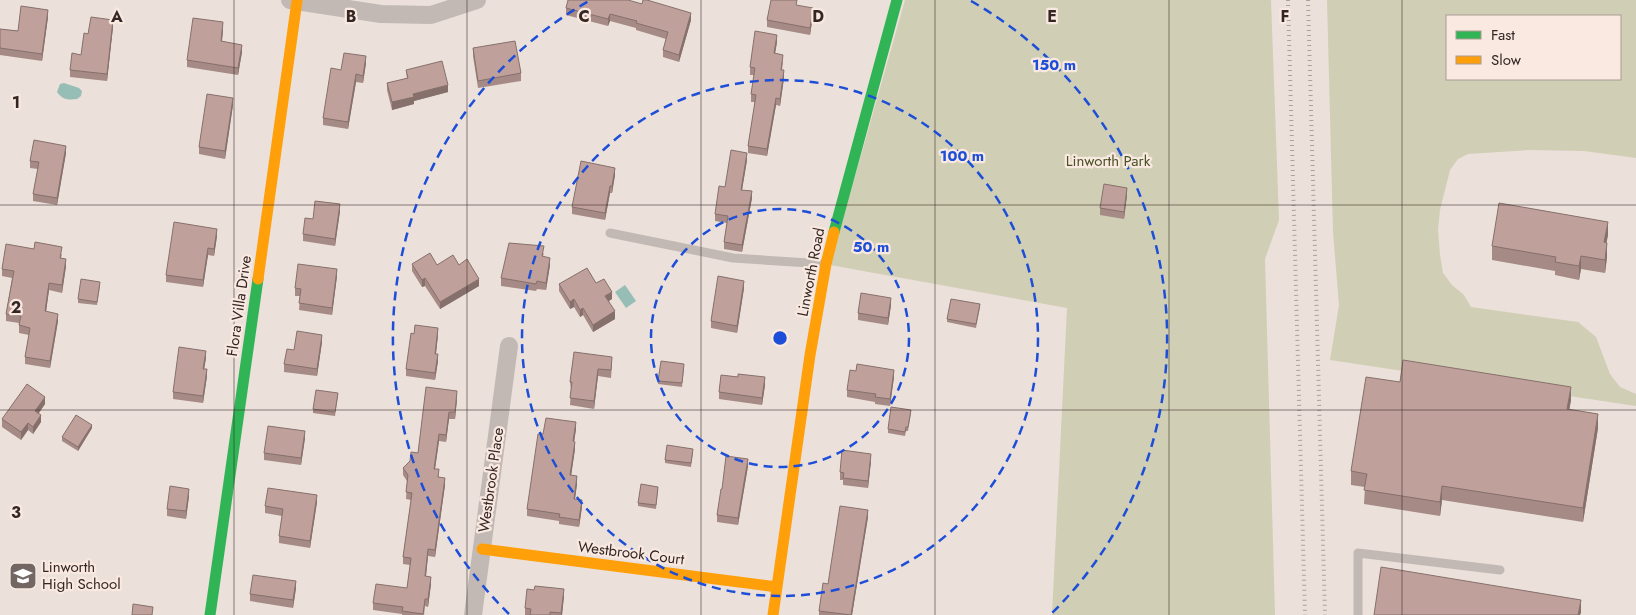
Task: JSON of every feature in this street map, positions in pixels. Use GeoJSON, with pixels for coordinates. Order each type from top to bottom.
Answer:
{"type":"FeatureCollection","features":[{"type":"Feature","properties":{"kind":"street"},"geometry":{"type":"LineString","coordinates":[[294,1],[381,14],[431,15],[477,0]]}},
{"type":"Feature","properties":{"kind":"street","name":"Linworth Road"},"geometry":{"type":"LineString","coordinates":[[773,615],[810,355],[826,264],[897,0]]}},
{"type":"Feature","properties":{"kind":"street","name":"Flora Villa Drive"},"geometry":{"type":"LineString","coordinates":[[210,615],[294,1]]}},
{"type":"Feature","properties":{"kind":"street","name":"Westbrook Place"},"geometry":{"type":"LineString","coordinates":[[473,615],[509,346]]}},
{"type":"Feature","properties":{"kind":"street","name":"Westbrook Court"},"geometry":{"type":"LineString","coordinates":[[482,548],[777,587]]}},
{"type":"Feature","properties":{"kind":"lane"},"geometry":{"type":"LineString","coordinates":[[610,233],[733,258],[826,264]]}},
{"type":"Feature","properties":{"kind":"lane"},"geometry":{"type":"LineString","coordinates":[[1358,615],[1358,553],[1500,570]]}},
{"type":"Feature","properties":{"kind":"green space","name":"Linworth Park"},"geometry":{"type":"Polygon","coordinates":[[[905,0],[1271,0],[1279,220],[1265,259],[1275,615],[1052,615],[1067,308],[830,265],[905,0]]]}},
{"type":"Feature","properties":{"kind":"green space"},"geometry":{"type":"Polygon","coordinates":[[[1327,0],[1636,0],[1636,158],[1584,151],[1529,150],[1468,154],[1458,159],[1450,170],[1440,210],[1438,230],[1443,273],[1452,285],[1464,295],[1471,307],[1578,322],[1596,337],[1610,374],[1620,387],[1636,394],[1636,406],[1330,360],[1339,305],[1333,232],[1327,0]]]}},
{"type":"Feature","properties":{"kind":"water"},"geometry":{"type":"Polygon","coordinates":[[[64,83],[79,88],[82,91],[81,96],[77,99],[61,97],[57,92],[60,84],[64,83]]]}},
{"type":"Feature","properties":{"kind":"water"},"geometry":{"type":"Polygon","coordinates":[[[625,285],[636,301],[626,308],[615,292],[625,285]]]}},
{"type":"Feature","properties":{"kind":"building"},"geometry":{"type":"Polygon","coordinates":[[[568,0],[628,0],[642,4],[643,0],[647,0],[691,13],[679,55],[663,50],[668,32],[610,14],[608,19],[566,8],[568,0]]]}},
{"type":"Feature","properties":{"kind":"building"},"geometry":{"type":"Polygon","coordinates":[[[771,0],[797,0],[796,5],[813,8],[810,28],[767,20],[771,0]]]}},
{"type":"Feature","properties":{"kind":"building"},"geometry":{"type":"Polygon","coordinates":[[[21,6],[48,10],[42,54],[0,48],[0,29],[18,31],[21,6]]]}},
{"type":"Feature","properties":{"kind":"building"},"geometry":{"type":"Polygon","coordinates":[[[91,17],[113,20],[107,74],[70,70],[72,53],[81,55],[84,33],[88,34],[91,17]]]}},
{"type":"Feature","properties":{"kind":"building"},"geometry":{"type":"Polygon","coordinates":[[[193,18],[223,22],[221,41],[242,45],[238,68],[187,60],[193,18]]]}},
{"type":"Feature","properties":{"kind":"building"},"geometry":{"type":"Polygon","coordinates":[[[755,31],[777,35],[774,53],[783,55],[781,70],[784,70],[780,99],[776,98],[767,149],[748,146],[756,95],[751,94],[755,68],[750,67],[755,31]]]}},
{"type":"Feature","properties":{"kind":"building"},"geometry":{"type":"Polygon","coordinates":[[[515,41],[521,73],[478,81],[473,48],[515,41]]]}},
{"type":"Feature","properties":{"kind":"building"},"geometry":{"type":"Polygon","coordinates":[[[344,53],[366,56],[363,76],[356,74],[348,122],[323,118],[331,68],[341,70],[344,53]]]}},
{"type":"Feature","properties":{"kind":"building"},"geometry":{"type":"Polygon","coordinates":[[[442,61],[448,85],[413,94],[414,97],[392,102],[387,83],[408,78],[406,70],[442,61]]]}},
{"type":"Feature","properties":{"kind":"building"},"geometry":{"type":"Polygon","coordinates":[[[207,94],[233,98],[225,151],[199,147],[207,94]]]}},
{"type":"Feature","properties":{"kind":"building"},"geometry":{"type":"Polygon","coordinates":[[[34,140],[66,146],[57,198],[33,194],[39,162],[30,161],[34,140]]]}},
{"type":"Feature","properties":{"kind":"building"},"geometry":{"type":"Polygon","coordinates":[[[731,150],[747,153],[741,190],[752,191],[742,245],[724,242],[728,216],[715,214],[719,186],[725,187],[731,150]]]}},
{"type":"Feature","properties":{"kind":"building"},"geometry":{"type":"Polygon","coordinates":[[[581,161],[615,168],[605,213],[572,207],[581,161]]]}},
{"type":"Feature","properties":{"kind":"building"},"geometry":{"type":"Polygon","coordinates":[[[1104,184],[1127,188],[1124,212],[1100,208],[1104,184]]]}},
{"type":"Feature","properties":{"kind":"building"},"geometry":{"type":"Polygon","coordinates":[[[315,201],[340,204],[335,239],[303,234],[305,218],[313,219],[315,201]]]}},
{"type":"Feature","properties":{"kind":"building"},"geometry":{"type":"Polygon","coordinates":[[[1499,203],[1608,222],[1604,242],[1607,243],[1605,260],[1581,256],[1579,266],[1555,262],[1556,257],[1492,246],[1499,203]]]}},
{"type":"Feature","properties":{"kind":"building"},"geometry":{"type":"Polygon","coordinates":[[[174,222],[217,229],[214,249],[208,248],[203,280],[166,275],[174,222]]]}},
{"type":"Feature","properties":{"kind":"building"},"geometry":{"type":"Polygon","coordinates":[[[35,242],[62,247],[60,258],[66,259],[62,285],[49,283],[45,311],[58,314],[50,361],[25,357],[30,328],[19,325],[21,316],[6,314],[14,271],[2,269],[6,244],[34,249],[35,242]]]}},
{"type":"Feature","properties":{"kind":"building"},"geometry":{"type":"Polygon","coordinates":[[[509,243],[544,246],[542,256],[550,258],[546,283],[537,281],[536,284],[501,278],[509,243]]]}},
{"type":"Feature","properties":{"kind":"building"},"geometry":{"type":"Polygon","coordinates":[[[430,253],[437,265],[453,255],[459,265],[467,259],[479,279],[440,302],[425,278],[422,280],[412,264],[430,253]]]}},
{"type":"Feature","properties":{"kind":"building"},"geometry":{"type":"Polygon","coordinates":[[[298,264],[337,269],[332,308],[299,303],[301,289],[295,288],[298,264]]]}},
{"type":"Feature","properties":{"kind":"building"},"geometry":{"type":"Polygon","coordinates":[[[587,268],[596,283],[604,279],[612,292],[605,296],[615,311],[593,325],[583,308],[580,310],[574,299],[570,302],[559,284],[587,268]]]}},
{"type":"Feature","properties":{"kind":"building"},"geometry":{"type":"Polygon","coordinates":[[[718,276],[744,281],[737,326],[711,321],[718,276]]]}},
{"type":"Feature","properties":{"kind":"building"},"geometry":{"type":"Polygon","coordinates":[[[81,279],[100,282],[97,302],[78,299],[81,279]]]}},
{"type":"Feature","properties":{"kind":"building"},"geometry":{"type":"Polygon","coordinates":[[[861,293],[891,298],[888,318],[858,313],[861,293]]]}},
{"type":"Feature","properties":{"kind":"building"},"geometry":{"type":"Polygon","coordinates":[[[951,299],[980,304],[976,324],[947,319],[951,299]]]}},
{"type":"Feature","properties":{"kind":"building"},"geometry":{"type":"Polygon","coordinates":[[[415,325],[438,328],[435,354],[438,354],[435,373],[406,369],[411,333],[414,334],[415,325]]]}},
{"type":"Feature","properties":{"kind":"building"},"geometry":{"type":"Polygon","coordinates":[[[297,331],[322,335],[317,369],[284,364],[287,349],[294,350],[297,331]]]}},
{"type":"Feature","properties":{"kind":"building"},"geometry":{"type":"Polygon","coordinates":[[[179,347],[206,351],[203,369],[207,369],[203,396],[173,392],[179,347]]]}},
{"type":"Feature","properties":{"kind":"building"},"geometry":{"type":"Polygon","coordinates":[[[574,352],[612,357],[611,370],[598,369],[594,401],[570,398],[574,352]]]}},
{"type":"Feature","properties":{"kind":"building"},"geometry":{"type":"Polygon","coordinates":[[[1403,360],[1571,387],[1567,409],[1598,414],[1583,508],[1442,486],[1440,502],[1364,490],[1367,474],[1351,471],[1366,377],[1400,382],[1403,360]]]}},
{"type":"Feature","properties":{"kind":"building"},"geometry":{"type":"Polygon","coordinates":[[[661,361],[684,364],[682,383],[658,381],[661,361]]]}},
{"type":"Feature","properties":{"kind":"building"},"geometry":{"type":"Polygon","coordinates":[[[857,364],[894,370],[890,399],[875,397],[876,394],[847,390],[850,370],[856,371],[857,364]]]}},
{"type":"Feature","properties":{"kind":"building"},"geometry":{"type":"Polygon","coordinates":[[[738,374],[765,377],[762,398],[719,392],[721,375],[738,377],[738,374]]]}},
{"type":"Feature","properties":{"kind":"building"},"geometry":{"type":"Polygon","coordinates":[[[27,384],[45,397],[35,411],[41,415],[33,427],[28,423],[21,432],[2,419],[27,384]]]}},
{"type":"Feature","properties":{"kind":"building"},"geometry":{"type":"Polygon","coordinates":[[[426,387],[457,391],[455,412],[449,412],[446,435],[439,434],[434,469],[439,469],[438,477],[445,478],[435,550],[428,549],[425,576],[431,577],[428,599],[425,599],[423,614],[402,611],[403,607],[373,603],[376,584],[407,588],[411,558],[403,557],[412,493],[406,492],[408,475],[403,468],[410,461],[411,452],[418,453],[426,387]]]}},
{"type":"Feature","properties":{"kind":"building"},"geometry":{"type":"Polygon","coordinates":[[[316,390],[338,393],[335,412],[313,409],[316,390]]]}},
{"type":"Feature","properties":{"kind":"building"},"geometry":{"type":"Polygon","coordinates":[[[891,407],[911,410],[908,427],[906,427],[905,432],[888,429],[891,407]]]}},
{"type":"Feature","properties":{"kind":"building"},"geometry":{"type":"Polygon","coordinates":[[[76,415],[92,425],[78,447],[62,437],[76,415]]]}},
{"type":"Feature","properties":{"kind":"building"},"geometry":{"type":"Polygon","coordinates":[[[546,418],[576,422],[570,475],[577,476],[574,499],[582,500],[579,520],[559,517],[560,514],[527,509],[538,434],[543,434],[546,418]]]}},
{"type":"Feature","properties":{"kind":"building"},"geometry":{"type":"Polygon","coordinates":[[[268,426],[305,431],[301,458],[264,453],[268,426]]]}},
{"type":"Feature","properties":{"kind":"building"},"geometry":{"type":"Polygon","coordinates":[[[667,445],[693,449],[691,463],[665,460],[667,445]]]}},
{"type":"Feature","properties":{"kind":"building"},"geometry":{"type":"Polygon","coordinates":[[[842,450],[871,454],[868,481],[843,478],[844,473],[840,472],[842,450]]]}},
{"type":"Feature","properties":{"kind":"building"},"geometry":{"type":"Polygon","coordinates":[[[726,456],[748,459],[738,518],[717,515],[726,456]]]}},
{"type":"Feature","properties":{"kind":"building"},"geometry":{"type":"Polygon","coordinates":[[[641,484],[658,487],[656,505],[638,503],[641,484]]]}},
{"type":"Feature","properties":{"kind":"building"},"geometry":{"type":"Polygon","coordinates":[[[170,486],[189,489],[186,511],[167,509],[170,486]]]}},
{"type":"Feature","properties":{"kind":"building"},"geometry":{"type":"Polygon","coordinates":[[[268,488],[317,495],[310,541],[279,536],[283,509],[265,506],[268,488]]]}},
{"type":"Feature","properties":{"kind":"building"},"geometry":{"type":"Polygon","coordinates":[[[840,506],[868,510],[851,615],[819,611],[823,583],[828,584],[840,506]]]}},
{"type":"Feature","properties":{"kind":"building"},"geometry":{"type":"Polygon","coordinates":[[[1381,567],[1581,600],[1578,615],[1374,615],[1381,567]]]}},
{"type":"Feature","properties":{"kind":"building"},"geometry":{"type":"Polygon","coordinates":[[[253,575],[296,581],[293,600],[250,594],[253,575]]]}},
{"type":"Feature","properties":{"kind":"building"},"geometry":{"type":"Polygon","coordinates":[[[535,586],[564,589],[561,613],[550,612],[550,615],[530,615],[531,609],[525,608],[527,589],[534,590],[535,586]]]}},
{"type":"Feature","properties":{"kind":"building"},"geometry":{"type":"Polygon","coordinates":[[[133,604],[153,607],[152,615],[132,615],[133,604]]]}},
{"type":"Feature","properties":{"kind":"railway"},"geometry":{"type":"LineString","coordinates":[[1288,0],[1305,615]]}},
{"type":"Feature","properties":{"kind":"railway"},"geometry":{"type":"LineString","coordinates":[[1308,0],[1325,615]]}},
{"type":"Feature","properties":{"kind":"traffic: fast"},"geometry":{"type":"LineString","coordinates":[[834,232],[897,0]]}},
{"type":"Feature","properties":{"kind":"traffic: fast"},"geometry":{"type":"LineString","coordinates":[[210,615],[258,279]]}},
{"type":"Feature","properties":{"kind":"traffic: slow"},"geometry":{"type":"LineString","coordinates":[[258,279],[297,1]]}},
{"type":"Feature","properties":{"kind":"traffic: slow"},"geometry":{"type":"LineString","coordinates":[[773,615],[810,355],[826,264],[834,232]]}},
{"type":"Feature","properties":{"kind":"traffic: slow"},"geometry":{"type":"LineString","coordinates":[[482,549],[777,587]]}},
{"type":"Feature","properties":{"kind":"place","name":"Linworth High School"},"geometry":{"type":"Point","coordinates":[23,576]}}]}
